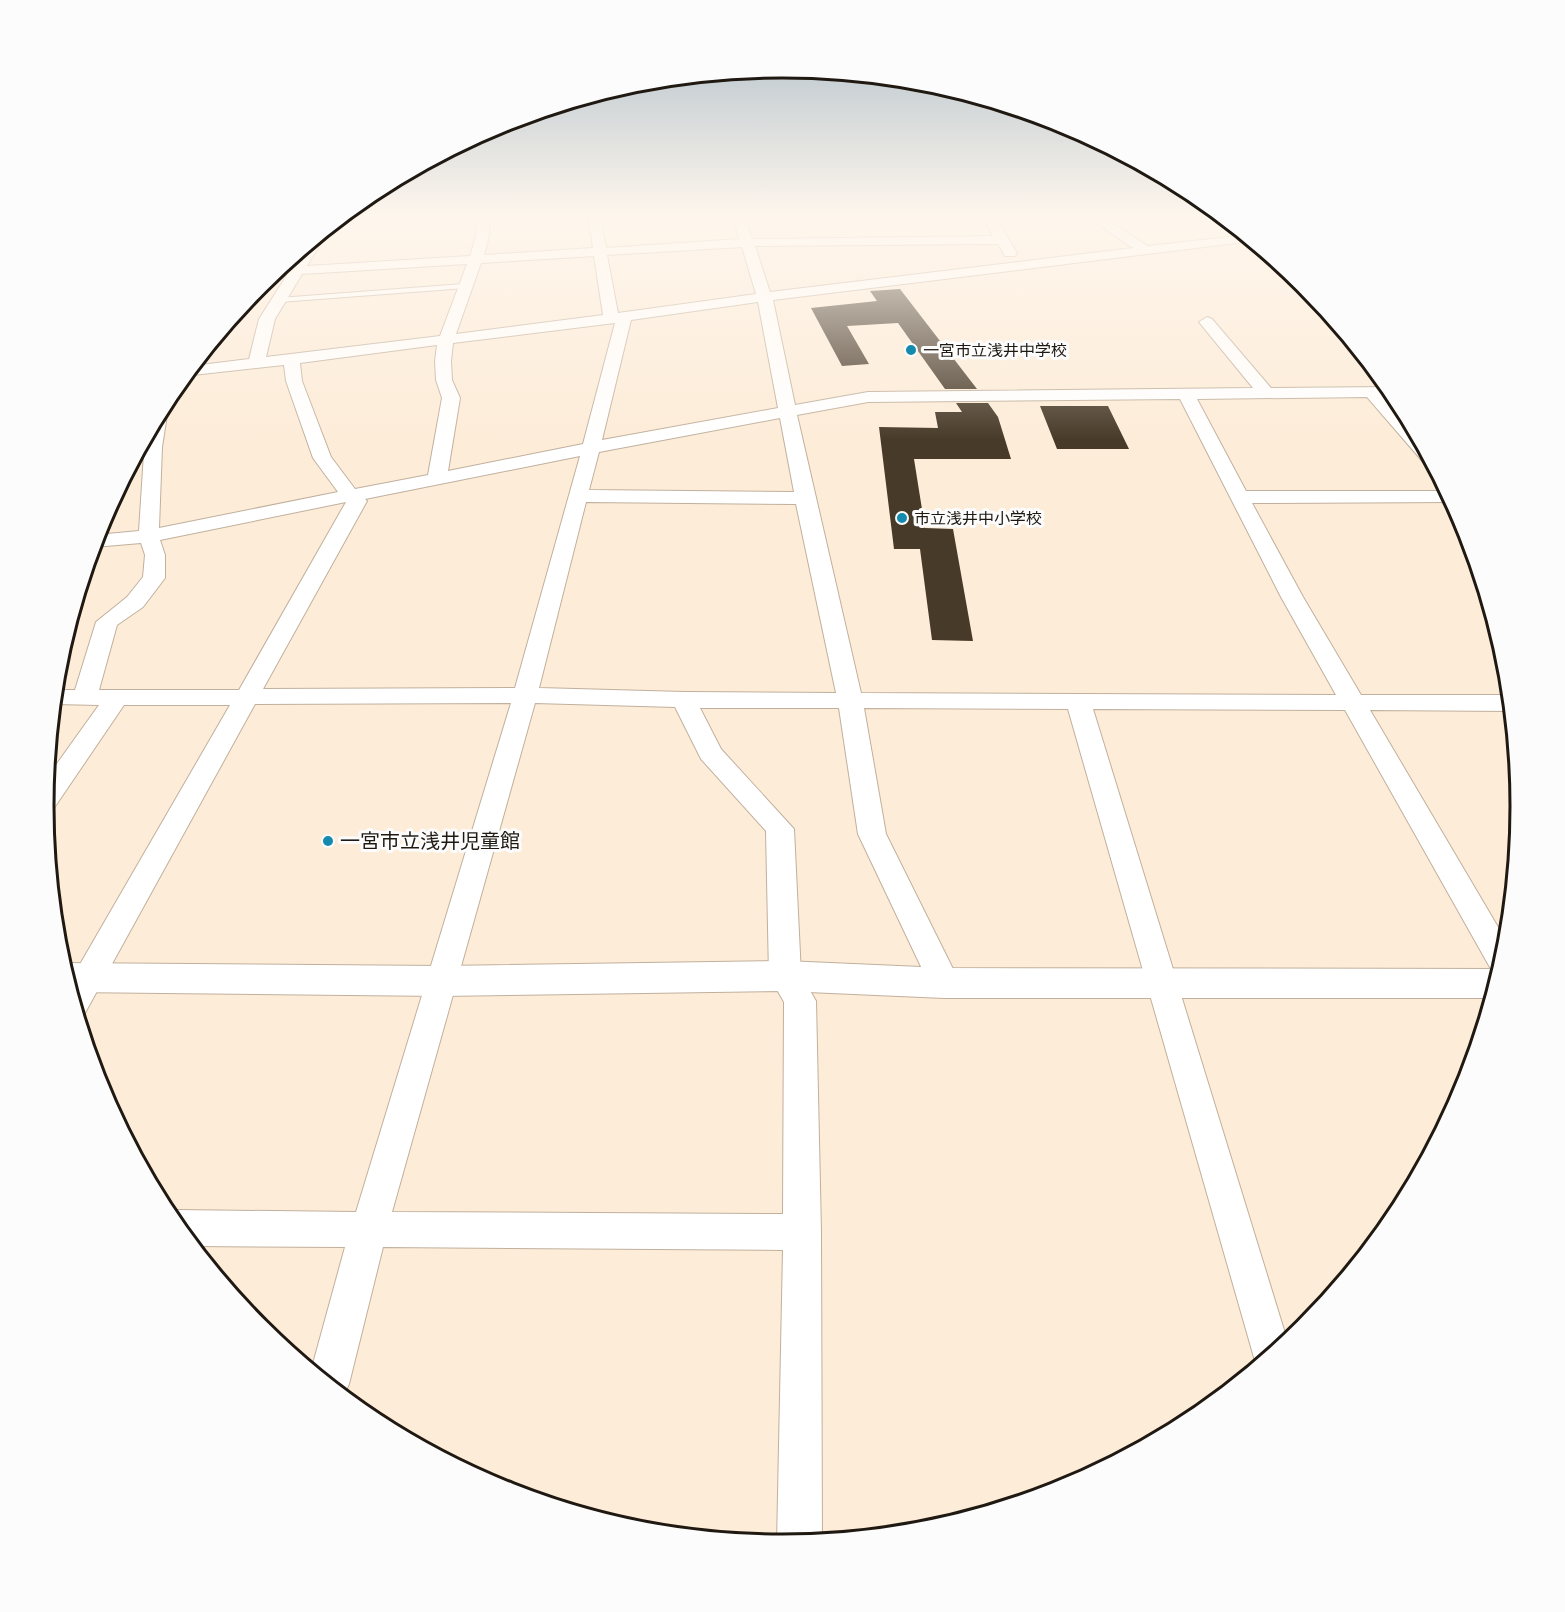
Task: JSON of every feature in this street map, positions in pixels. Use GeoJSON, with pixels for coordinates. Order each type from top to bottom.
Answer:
{"type":"FeatureCollection","features":[{"type":"Feature","properties":{"kind":"street"},"geometry":{"type":"LineString","coordinates":[[256,364],[267,320],[286,289]]}},
{"type":"Feature","properties":{"kind":"street"},"geometry":{"type":"LineString","coordinates":[[437,478],[451,398],[444,386],[446,340],[463,289]]}},
{"type":"Feature","properties":{"kind":"street"},"geometry":{"type":"LineString","coordinates":[[330,1377],[369,1229],[525,695],[614,362],[617,318],[609,289]]}},
{"type":"Feature","properties":{"kind":"street"},"geometry":{"type":"LineString","coordinates":[[762,289],[805,498],[850,700],[872,834],[944,983]]}},
{"type":"Feature","properties":{"kind":"street"},"geometry":{"type":"LineString","coordinates":[[199,371],[837,289]]}},
{"type":"Feature","properties":{"kind":"street"},"geometry":{"type":"LineString","coordinates":[[1207,322],[1265,392]]}},
{"type":"Feature","properties":{"kind":"street"},"geometry":{"type":"LineString","coordinates":[[77,986],[357,501],[351,497],[322,459],[294,381],[291,359]]}},
{"type":"Feature","properties":{"kind":"street"},"geometry":{"type":"LineString","coordinates":[[1371,392],[1407,432]]}},
{"type":"Feature","properties":{"kind":"street"},"geometry":{"type":"LineString","coordinates":[[104,540],[149,536],[590,448],[867,397],[1381,392]]}},
{"type":"Feature","properties":{"kind":"street"},"geometry":{"type":"LineString","coordinates":[[1185,393],[1292,597],[1496,951]]}},
{"type":"Feature","properties":{"kind":"street"},"geometry":{"type":"LineString","coordinates":[[86,697],[107,622],[135,602],[154,578],[155,555],[149,536],[154,438]]}},
{"type":"Feature","properties":{"kind":"street"},"geometry":{"type":"LineString","coordinates":[[577,496],[805,498]]}},
{"type":"Feature","properties":{"kind":"street"},"geometry":{"type":"LineString","coordinates":[[1240,497],[1442,496]]}},
{"type":"Feature","properties":{"kind":"street"},"geometry":{"type":"LineString","coordinates":[[62,697],[367,694],[525,695],[684,700],[1504,703]]}},
{"type":"Feature","properties":{"kind":"street"},"geometry":{"type":"LineString","coordinates":[[55,787],[118,696]]}},
{"type":"Feature","properties":{"kind":"street"},"geometry":{"type":"LineString","coordinates":[[684,700],[710,753],[780,829],[785,976],[800,1001],[802,1232],[800,1534]]}},
{"type":"Feature","properties":{"kind":"street"},"geometry":{"type":"LineString","coordinates":[[1078,702],[1270,1348]]}},
{"type":"Feature","properties":{"kind":"street"},"geometry":{"type":"LineString","coordinates":[[77,987],[785,976],[944,983],[1489,983]]}},
{"type":"Feature","properties":{"kind":"street"},"geometry":{"type":"LineString","coordinates":[[190,1228],[802,1232]]}},
{"type":"Feature","properties":{"kind":"lane"},"geometry":{"type":"LineString","coordinates":[[279,300],[421,289]]}},
{"type":"Feature","properties":{"kind":"building"},"geometry":{"type":"Polygon","coordinates":[[[900,289],[977,389],[945,389],[898,323],[847,326],[869,364],[842,366],[811,308],[877,301],[870,291],[900,289]]]}},
{"type":"Feature","properties":{"kind":"building"},"geometry":{"type":"Polygon","coordinates":[[[956,403],[988,403],[998,417],[1011,459],[914,459],[925,528],[953,529],[973,641],[932,640],[920,549],[894,549],[879,427],[938,428],[935,412],[962,412],[956,403]]]}},
{"type":"Feature","properties":{"kind":"building"},"geometry":{"type":"Polygon","coordinates":[[[1040,406],[1108,406],[1129,449],[1057,449],[1040,406]]]}},
{"type":"Feature","properties":{"kind":"place","name":"一宮市立浅井中学校"},"geometry":{"type":"Point","coordinates":[911,350]}},
{"type":"Feature","properties":{"kind":"place","name":"市立浅井中小学校"},"geometry":{"type":"Point","coordinates":[902,518]}},
{"type":"Feature","properties":{"kind":"place","name":"一宮市立浅井児童館"},"geometry":{"type":"Point","coordinates":[328,841]}}]}
